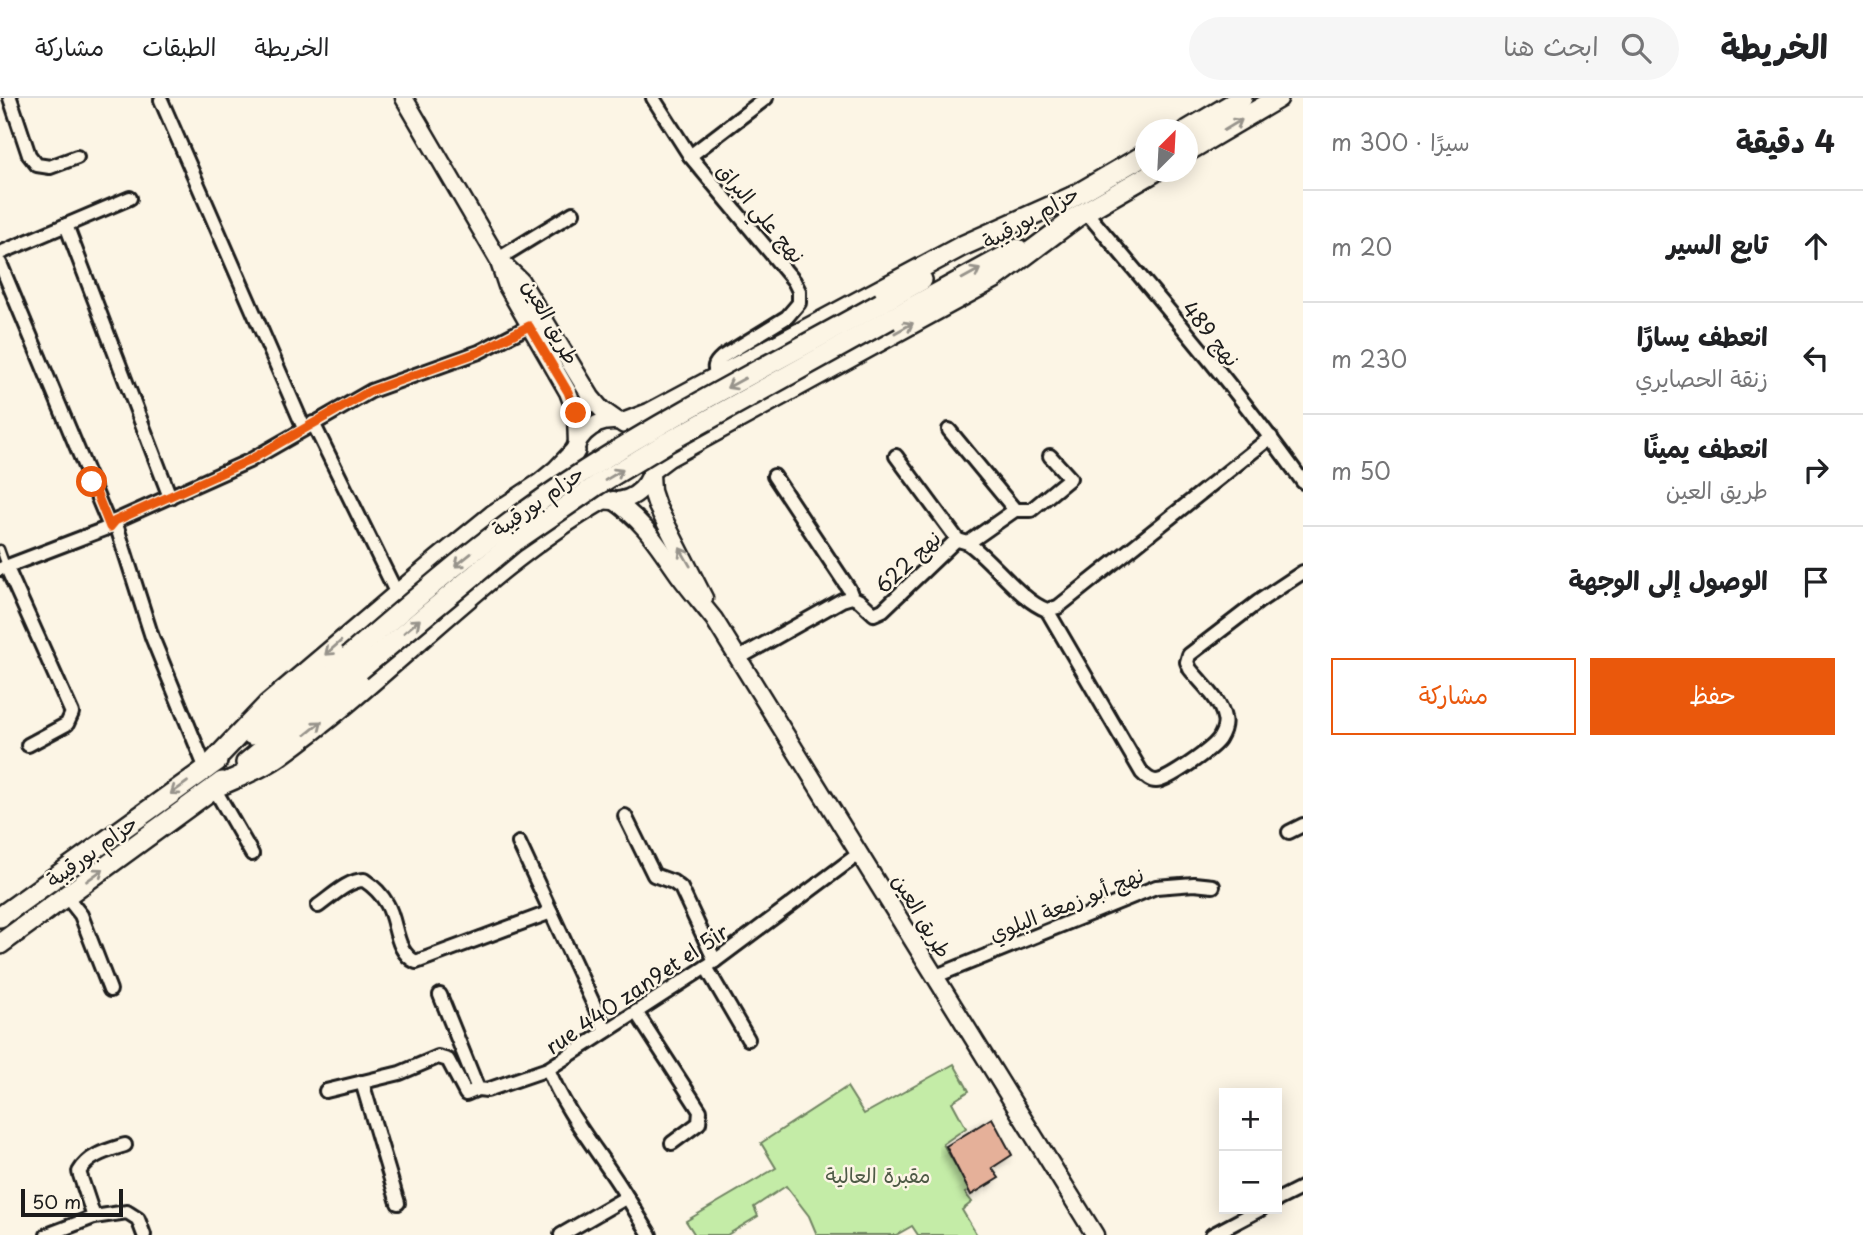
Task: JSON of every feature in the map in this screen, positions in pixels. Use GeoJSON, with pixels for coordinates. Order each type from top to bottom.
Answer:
{"type":"FeatureCollection","features":[{"type":"Feature","properties":{"kind":"highway"},"geometry":{"type":"LineString","coordinates":[[1198,124],[1242,98]]}},
{"type":"Feature","properties":{"kind":"highway"},"geometry":{"type":"LineString","coordinates":[[1198,145],[1278,98]]}},
{"type":"Feature","properties":{"kind":"highway","name":"حزام بورقيبة"},"geometry":{"type":"LineString","coordinates":[[1079,208],[1135,163]]}},
{"type":"Feature","properties":{"kind":"highway","name":"حزام بورقيبة"},"geometry":{"type":"LineString","coordinates":[[0,917],[354,663],[514,542],[597,485],[886,311],[1135,181]]}},
{"type":"Feature","properties":{"kind":"highway"},"geometry":{"type":"LineString","coordinates":[[621,422],[650,413],[962,246],[1079,208]]}},
{"type":"Feature","properties":{"kind":"highway"},"geometry":{"type":"LineString","coordinates":[[651,472],[667,457],[995,278],[1079,208]]}},
{"type":"Feature","properties":{"kind":"highway"},"geometry":{"type":"LineString","coordinates":[[206,769],[267,705],[494,515],[557,470],[576,448]]}},
{"type":"Feature","properties":{"kind":"highway"},"geometry":{"type":"LineString","coordinates":[[214,788],[278,757],[484,584],[581,512],[608,500]]}},
{"type":"Feature","properties":{"kind":"highway","name":"حزام بورقيبة"},"geometry":{"type":"LineString","coordinates":[[0,944],[214,788],[354,663]]}},
{"type":"Feature","properties":{"kind":"main road","name":"طريق العين"},"geometry":{"type":"LineString","coordinates":[[404,98],[498,259],[507,286],[568,392],[576,413],[576,448]]}},
{"type":"Feature","properties":{"kind":"main road","name":"طريق العين"},"geometry":{"type":"LineString","coordinates":[[498,259],[520,280],[591,397],[621,422]]}},
{"type":"Feature","properties":{"kind":"main road"},"geometry":{"type":"LineString","coordinates":[[605,422],[621,422],[640,431],[648,441],[653,453],[651,472],[642,489],[631,497],[608,500],[591,494],[581,484],[575,472],[576,448],[583,434],[593,426],[605,422]]}},
{"type":"Feature","properties":{"kind":"main road","name":"طريق العين"},"geometry":{"type":"LineString","coordinates":[[651,472],[652,491],[657,506],[714,619]]}},
{"type":"Feature","properties":{"kind":"main road","name":"طريق العين"},"geometry":{"type":"LineString","coordinates":[[608,500],[638,519],[649,531],[681,578],[714,619],[1095,1235]]}},
{"type":"Feature","properties":{"kind":"street"},"geometry":{"type":"LineString","coordinates":[[10,98],[29,155],[37,165],[50,167],[77,157]]}},
{"type":"Feature","properties":{"kind":"street"},"geometry":{"type":"LineString","coordinates":[[653,98],[690,156],[766,98]]}},
{"type":"Feature","properties":{"kind":"street"},"geometry":{"type":"LineString","coordinates":[[161,100],[308,426],[397,594]]}},
{"type":"Feature","properties":{"kind":"street","name":"نهج علي البراق"},"geometry":{"type":"LineString","coordinates":[[690,156],[794,281],[800,298],[796,309],[787,317],[715,363],[717,376]]}},
{"type":"Feature","properties":{"kind":"street"},"geometry":{"type":"LineString","coordinates":[[0,253],[130,198]]}},
{"type":"Feature","properties":{"kind":"street","name":"نهج 489"},"geometry":{"type":"LineString","coordinates":[[1079,208],[1190,335],[1303,482]]}},
{"type":"Feature","properties":{"kind":"street"},"geometry":{"type":"LineString","coordinates":[[498,259],[573,213]]}},
{"type":"Feature","properties":{"kind":"street"},"geometry":{"type":"LineString","coordinates":[[66,225],[170,497]]}},
{"type":"Feature","properties":{"kind":"street"},"geometry":{"type":"LineString","coordinates":[[0,263],[112,524],[152,637],[206,769]]}},
{"type":"Feature","properties":{"kind":"street"},"geometry":{"type":"LineString","coordinates":[[27,745],[67,724],[72,713],[3,567],[112,524],[248,461],[370,391],[479,352],[529,326]]}},
{"type":"Feature","properties":{"kind":"street"},"geometry":{"type":"LineString","coordinates":[[949,430],[1015,510]]}},
{"type":"Feature","properties":{"kind":"street"},"geometry":{"type":"LineString","coordinates":[[1047,610],[1058,607],[1270,436]]}},
{"type":"Feature","properties":{"kind":"street"},"geometry":{"type":"LineString","coordinates":[[896,456],[963,542],[980,552],[1031,601],[1047,610],[1147,779],[1157,781],[1172,775],[1218,741],[1224,728],[1225,719],[1218,704],[1190,669],[1187,662],[1189,655],[1258,602],[1303,572]]}},
{"type":"Feature","properties":{"kind":"street","name":"نهج 622"},"geometry":{"type":"LineString","coordinates":[[775,476],[852,597],[876,615],[963,542],[1015,510],[1031,510],[1070,478],[1050,456]]}},
{"type":"Feature","properties":{"kind":"street","name":"نهج 622"},"geometry":{"type":"LineString","coordinates":[[739,658],[842,600],[852,597]]}},
{"type":"Feature","properties":{"kind":"street"},"geometry":{"type":"LineString","coordinates":[[214,788],[252,854]]}},
{"type":"Feature","properties":{"kind":"street"},"geometry":{"type":"LineString","coordinates":[[625,816],[654,875],[673,881],[681,888],[710,964],[748,1038]]}},
{"type":"Feature","properties":{"kind":"street"},"geometry":{"type":"LineString","coordinates":[[1289,832],[1303,824]]}},
{"type":"Feature","properties":{"kind":"street"},"geometry":{"type":"LineString","coordinates":[[519,843],[606,1031]]}},
{"type":"Feature","properties":{"kind":"street","name":"rue 440 zan9et el 5ir"},"geometry":{"type":"LineString","coordinates":[[650,1235],[606,1163],[571,1116],[548,1069],[710,964],[860,853]]}},
{"type":"Feature","properties":{"kind":"street"},"geometry":{"type":"LineString","coordinates":[[318,906],[351,884],[364,880],[387,905],[401,948],[416,962],[551,912]]}},
{"type":"Feature","properties":{"kind":"street","name":"نهج أبو زمعة البلوي"},"geometry":{"type":"LineString","coordinates":[[936,976],[1156,887],[1194,884],[1213,886]]}},
{"type":"Feature","properties":{"kind":"street"},"geometry":{"type":"LineString","coordinates":[[66,896],[80,915],[110,990]]}},
{"type":"Feature","properties":{"kind":"street"},"geometry":{"type":"LineString","coordinates":[[440,995],[478,1089]]}},
{"type":"Feature","properties":{"kind":"street"},"geometry":{"type":"LineString","coordinates":[[636,1012],[700,1111],[699,1123],[672,1143]]}},
{"type":"Feature","properties":{"kind":"street"},"geometry":{"type":"LineString","coordinates":[[326,1091],[400,1073],[438,1057],[449,1060],[466,1094],[478,1089],[487,1090],[548,1069]]}},
{"type":"Feature","properties":{"kind":"street"},"geometry":{"type":"LineString","coordinates":[[362,1082],[398,1203]]}},
{"type":"Feature","properties":{"kind":"street"},"geometry":{"type":"LineString","coordinates":[[94,1217],[79,1172],[85,1162],[98,1153],[125,1145]]}},
{"type":"Feature","properties":{"kind":"street"},"geometry":{"type":"LineString","coordinates":[[1282,1198],[1303,1187]]}},
{"type":"Feature","properties":{"kind":"street"},"geometry":{"type":"LineString","coordinates":[[561,1235],[627,1197]]}},
{"type":"Feature","properties":{"kind":"street"},"geometry":{"type":"LineString","coordinates":[[47,1235],[94,1217],[127,1212],[138,1219],[144,1235]]}},
{"type":"Feature","properties":{"kind":"street"},"geometry":{"type":"LineString","coordinates":[[1212,1235],[1252,1214]]}},
{"type":"Feature","properties":{"kind":"lane"},"geometry":{"type":"LineString","coordinates":[[0,549],[3,567]]}},
{"type":"Feature","properties":{"kind":"green space","name":"مقبرة العالية"},"geometry":{"type":"Polygon","coordinates":[[[954,1064],[969,1091],[952,1102],[966,1128],[943,1144],[970,1190],[965,1193],[972,1202],[962,1210],[977,1235],[918,1235],[912,1226],[896,1235],[817,1235],[809,1216],[786,1186],[754,1207],[758,1216],[727,1235],[695,1235],[686,1221],[776,1168],[761,1143],[847,1087],[864,1114],[954,1064]]]}},
{"type":"Feature","properties":{"kind":"building"},"geometry":{"type":"Polygon","coordinates":[[[992,1118],[1012,1155],[992,1168],[999,1178],[971,1195],[946,1146],[992,1118]]]}},
{"type":"Feature","properties":{"kind":"route"},"geometry":{"type":"LineString","coordinates":[[92,482],[110,527],[115,521],[248,461],[370,391],[479,352],[529,326],[568,392],[576,413]]}}]}
